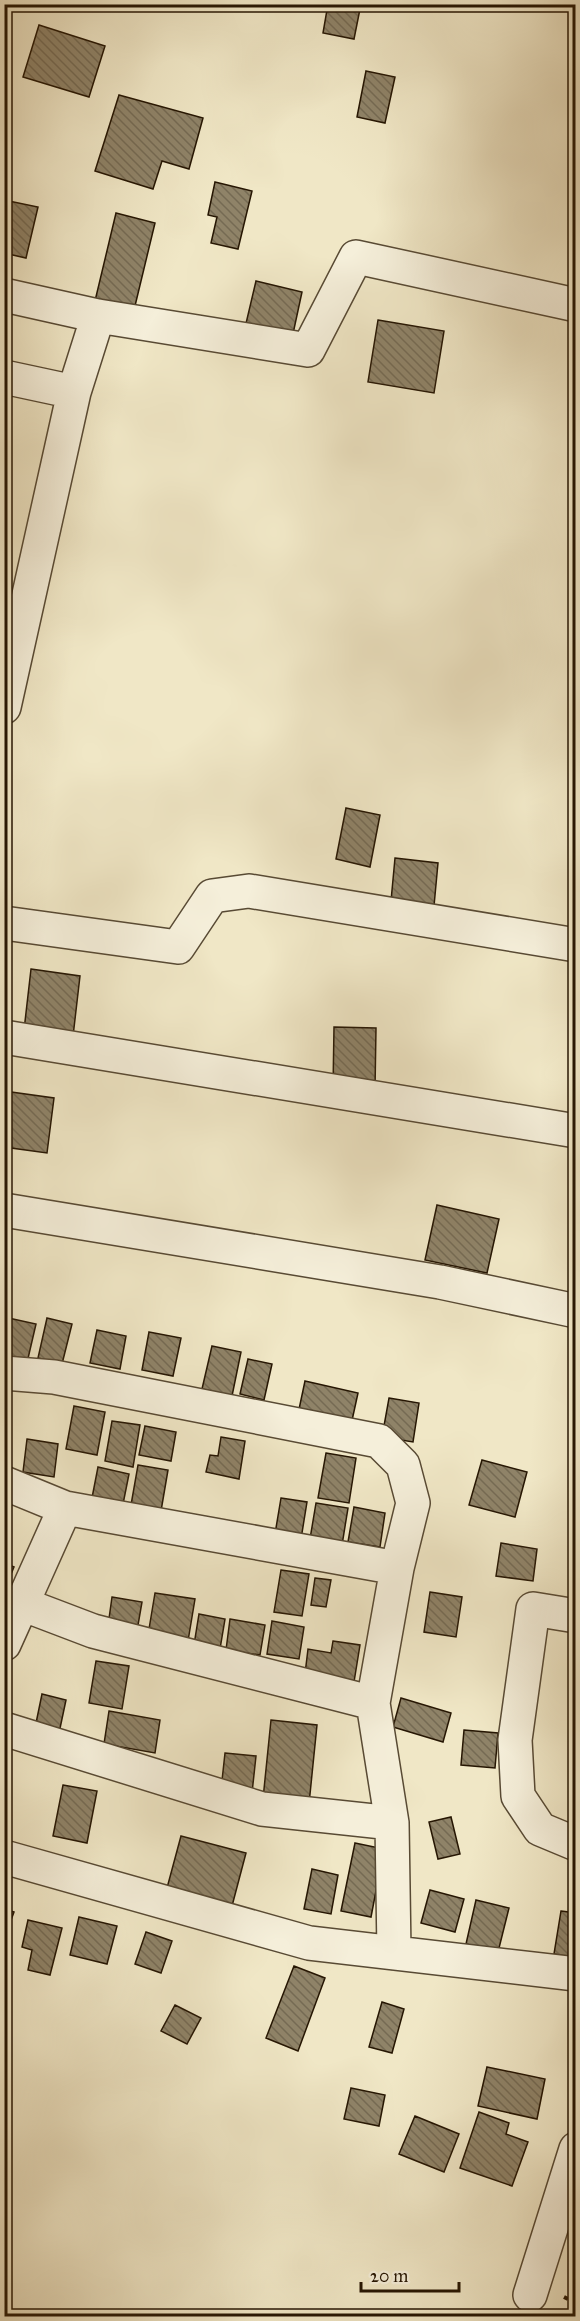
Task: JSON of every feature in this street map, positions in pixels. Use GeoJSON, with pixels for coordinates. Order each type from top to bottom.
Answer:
{"type":"FeatureCollection","features":[{"type":"Feature","properties":{"kind":"street"},"geometry":{"type":"LineString","coordinates":[[4,295],[98,316],[308,350],[356,257],[576,305]]}},
{"type":"Feature","properties":{"kind":"street"},"geometry":{"type":"LineString","coordinates":[[4,707],[74,392],[98,316]]}},
{"type":"Feature","properties":{"kind":"street"},"geometry":{"type":"LineString","coordinates":[[4,377],[74,392]]}},
{"type":"Feature","properties":{"kind":"street"},"geometry":{"type":"LineString","coordinates":[[4,923],[178,947],[212,896],[249,891],[576,945]]}},
{"type":"Feature","properties":{"kind":"street"},"geometry":{"type":"LineString","coordinates":[[4,1037],[576,1131]]}},
{"type":"Feature","properties":{"kind":"street"},"geometry":{"type":"LineString","coordinates":[[4,1210],[440,1282],[576,1311]]}},
{"type":"Feature","properties":{"kind":"street"},"geometry":{"type":"LineString","coordinates":[[4,1373],[54,1377],[379,1442],[403,1465],[413,1503],[397,1568],[373,1703],[392,1824],[394,1953]]}},
{"type":"Feature","properties":{"kind":"street"},"geometry":{"type":"LineString","coordinates":[[4,1484],[65,1508],[397,1568]]}},
{"type":"Feature","properties":{"kind":"street"},"geometry":{"type":"LineString","coordinates":[[4,1644],[65,1508]]}},
{"type":"Feature","properties":{"kind":"street"},"geometry":{"type":"LineString","coordinates":[[22,1604],[93,1631],[373,1703]]}},
{"type":"Feature","properties":{"kind":"street"},"geometry":{"type":"LineString","coordinates":[[576,1616],[533,1609],[515,1740],[518,1796],[540,1829],[576,1845]]}},
{"type":"Feature","properties":{"kind":"street"},"geometry":{"type":"LineString","coordinates":[[4,1729],[262,1809],[392,1824]]}},
{"type":"Feature","properties":{"kind":"street"},"geometry":{"type":"LineString","coordinates":[[4,1857],[309,1943],[576,1974]]}},
{"type":"Feature","properties":{"kind":"street"},"geometry":{"type":"LineString","coordinates":[[530,2295],[576,2150]]}},
{"type":"Feature","properties":{"kind":"building"},"geometry":{"type":"Polygon","coordinates":[[[328,4],[361,4],[354,39],[323,33],[328,4]]]}},
{"type":"Feature","properties":{"kind":"building"},"geometry":{"type":"Polygon","coordinates":[[[39,25],[105,46],[89,97],[23,77],[39,25]]]}},
{"type":"Feature","properties":{"kind":"building"},"geometry":{"type":"Polygon","coordinates":[[[366,71],[395,77],[385,123],[357,117],[366,71]]]}},
{"type":"Feature","properties":{"kind":"building"},"geometry":{"type":"Polygon","coordinates":[[[119,95],[203,118],[189,169],[162,161],[153,189],[95,171],[119,95]]]}},
{"type":"Feature","properties":{"kind":"building"},"geometry":{"type":"Polygon","coordinates":[[[215,182],[252,191],[238,249],[211,243],[217,217],[208,215],[215,182]]]}},
{"type":"Feature","properties":{"kind":"building"},"geometry":{"type":"Polygon","coordinates":[[[4,200],[38,207],[26,258],[4,253],[4,200]]]}},
{"type":"Feature","properties":{"kind":"building"},"geometry":{"type":"Polygon","coordinates":[[[116,213],[155,223],[134,310],[95,301],[116,213]]]}},
{"type":"Feature","properties":{"kind":"building"},"geometry":{"type":"Polygon","coordinates":[[[256,281],[302,292],[291,343],[244,332],[256,281]]]}},
{"type":"Feature","properties":{"kind":"building"},"geometry":{"type":"Polygon","coordinates":[[[378,320],[444,331],[434,393],[368,382],[378,320]]]}},
{"type":"Feature","properties":{"kind":"building"},"geometry":{"type":"Polygon","coordinates":[[[346,808],[380,815],[370,867],[336,859],[346,808]]]}},
{"type":"Feature","properties":{"kind":"building"},"geometry":{"type":"Polygon","coordinates":[[[395,858],[438,863],[434,906],[391,901],[395,858]]]}},
{"type":"Feature","properties":{"kind":"building"},"geometry":{"type":"Polygon","coordinates":[[[31,969],[80,976],[72,1045],[23,1039],[31,969]]]}},
{"type":"Feature","properties":{"kind":"building"},"geometry":{"type":"Polygon","coordinates":[[[334,1027],[376,1028],[375,1090],[333,1089],[334,1027]]]}},
{"type":"Feature","properties":{"kind":"building"},"geometry":{"type":"Polygon","coordinates":[[[4,1091],[54,1098],[47,1153],[4,1147],[4,1091]]]}},
{"type":"Feature","properties":{"kind":"building"},"geometry":{"type":"Polygon","coordinates":[[[437,1205],[499,1219],[487,1273],[425,1260],[437,1205]]]}},
{"type":"Feature","properties":{"kind":"building"},"geometry":{"type":"Polygon","coordinates":[[[4,1317],[36,1324],[26,1367],[4,1362],[4,1317]]]}},
{"type":"Feature","properties":{"kind":"building"},"geometry":{"type":"Polygon","coordinates":[[[47,1318],[72,1324],[62,1364],[38,1358],[47,1318]]]}},
{"type":"Feature","properties":{"kind":"building"},"geometry":{"type":"Polygon","coordinates":[[[97,1330],[126,1336],[120,1369],[90,1363],[97,1330]]]}},
{"type":"Feature","properties":{"kind":"building"},"geometry":{"type":"Polygon","coordinates":[[[149,1332],[181,1338],[173,1376],[142,1370],[149,1332]]]}},
{"type":"Feature","properties":{"kind":"building"},"geometry":{"type":"Polygon","coordinates":[[[212,1346],[241,1352],[232,1396],[202,1389],[212,1346]]]}},
{"type":"Feature","properties":{"kind":"building"},"geometry":{"type":"Polygon","coordinates":[[[248,1359],[272,1364],[264,1400],[240,1394],[248,1359]]]}},
{"type":"Feature","properties":{"kind":"building"},"geometry":{"type":"Polygon","coordinates":[[[305,1381],[358,1393],[351,1425],[298,1414],[305,1381]]]}},
{"type":"Feature","properties":{"kind":"building"},"geometry":{"type":"Polygon","coordinates":[[[389,1398],[419,1403],[413,1442],[382,1437],[389,1398]]]}},
{"type":"Feature","properties":{"kind":"building"},"geometry":{"type":"Polygon","coordinates":[[[74,1406],[105,1412],[97,1455],[66,1449],[74,1406]]]}},
{"type":"Feature","properties":{"kind":"building"},"geometry":{"type":"Polygon","coordinates":[[[112,1421],[140,1425],[133,1467],[105,1461],[112,1421]]]}},
{"type":"Feature","properties":{"kind":"building"},"geometry":{"type":"Polygon","coordinates":[[[145,1426],[176,1432],[171,1461],[139,1455],[145,1426]]]}},
{"type":"Feature","properties":{"kind":"building"},"geometry":{"type":"Polygon","coordinates":[[[221,1437],[245,1441],[239,1479],[206,1472],[210,1455],[218,1456],[221,1437]]]}},
{"type":"Feature","properties":{"kind":"building"},"geometry":{"type":"Polygon","coordinates":[[[27,1439],[58,1444],[54,1477],[23,1472],[27,1439]]]}},
{"type":"Feature","properties":{"kind":"building"},"geometry":{"type":"Polygon","coordinates":[[[326,1453],[356,1458],[349,1503],[318,1498],[326,1453]]]}},
{"type":"Feature","properties":{"kind":"building"},"geometry":{"type":"Polygon","coordinates":[[[482,1460],[527,1472],[515,1517],[469,1505],[482,1460]]]}},
{"type":"Feature","properties":{"kind":"building"},"geometry":{"type":"Polygon","coordinates":[[[138,1465],[168,1470],[161,1511],[131,1505],[138,1465]]]}},
{"type":"Feature","properties":{"kind":"building"},"geometry":{"type":"Polygon","coordinates":[[[98,1467],[129,1474],[122,1509],[91,1503],[98,1467]]]}},
{"type":"Feature","properties":{"kind":"building"},"geometry":{"type":"Polygon","coordinates":[[[281,1498],[307,1502],[301,1539],[275,1534],[281,1498]]]}},
{"type":"Feature","properties":{"kind":"building"},"geometry":{"type":"Polygon","coordinates":[[[316,1503],[348,1508],[342,1545],[310,1539],[316,1503]]]}},
{"type":"Feature","properties":{"kind":"building"},"geometry":{"type":"Polygon","coordinates":[[[354,1507],[385,1513],[380,1547],[348,1542],[354,1507]]]}},
{"type":"Feature","properties":{"kind":"building"},"geometry":{"type":"Polygon","coordinates":[[[4,1519],[10,1520],[4,1533],[4,1519]]]}},
{"type":"Feature","properties":{"kind":"building"},"geometry":{"type":"Polygon","coordinates":[[[501,1543],[537,1549],[533,1581],[496,1576],[501,1543]]]}},
{"type":"Feature","properties":{"kind":"building"},"geometry":{"type":"Polygon","coordinates":[[[4,1563],[14,1567],[4,1591],[4,1563]]]}},
{"type":"Feature","properties":{"kind":"building"},"geometry":{"type":"Polygon","coordinates":[[[281,1570],[309,1574],[302,1616],[274,1612],[281,1570]]]}},
{"type":"Feature","properties":{"kind":"building"},"geometry":{"type":"Polygon","coordinates":[[[315,1578],[331,1580],[326,1607],[311,1605],[315,1578]]]}},
{"type":"Feature","properties":{"kind":"building"},"geometry":{"type":"Polygon","coordinates":[[[430,1592],[462,1597],[456,1637],[424,1632],[430,1592]]]}},
{"type":"Feature","properties":{"kind":"building"},"geometry":{"type":"Polygon","coordinates":[[[155,1593],[195,1599],[187,1647],[147,1641],[155,1593]]]}},
{"type":"Feature","properties":{"kind":"building"},"geometry":{"type":"Polygon","coordinates":[[[112,1597],[142,1602],[137,1631],[108,1626],[112,1597]]]}},
{"type":"Feature","properties":{"kind":"building"},"geometry":{"type":"Polygon","coordinates":[[[199,1614],[225,1619],[219,1655],[193,1651],[199,1614]]]}},
{"type":"Feature","properties":{"kind":"building"},"geometry":{"type":"Polygon","coordinates":[[[230,1619],[265,1625],[260,1655],[226,1650],[230,1619]]]}},
{"type":"Feature","properties":{"kind":"building"},"geometry":{"type":"Polygon","coordinates":[[[272,1621],[304,1627],[299,1659],[267,1654],[272,1621]]]}},
{"type":"Feature","properties":{"kind":"building"},"geometry":{"type":"Polygon","coordinates":[[[333,1641],[360,1645],[354,1682],[305,1674],[308,1649],[331,1653],[333,1641]]]}},
{"type":"Feature","properties":{"kind":"building"},"geometry":{"type":"Polygon","coordinates":[[[96,1661],[129,1666],[122,1709],[89,1703],[96,1661]]]}},
{"type":"Feature","properties":{"kind":"building"},"geometry":{"type":"Polygon","coordinates":[[[42,1694],[66,1700],[59,1733],[35,1728],[42,1694]]]}},
{"type":"Feature","properties":{"kind":"building"},"geometry":{"type":"Polygon","coordinates":[[[401,1698],[451,1713],[443,1742],[393,1727],[401,1698]]]}},
{"type":"Feature","properties":{"kind":"building"},"geometry":{"type":"Polygon","coordinates":[[[109,1711],[160,1720],[155,1753],[104,1744],[109,1711]]]}},
{"type":"Feature","properties":{"kind":"building"},"geometry":{"type":"Polygon","coordinates":[[[271,1720],[317,1725],[309,1804],[263,1799],[271,1720]]]}},
{"type":"Feature","properties":{"kind":"building"},"geometry":{"type":"Polygon","coordinates":[[[464,1730],[498,1733],[495,1768],[461,1765],[464,1730]]]}},
{"type":"Feature","properties":{"kind":"building"},"geometry":{"type":"Polygon","coordinates":[[[225,1753],[256,1756],[252,1793],[221,1790],[225,1753]]]}},
{"type":"Feature","properties":{"kind":"building"},"geometry":{"type":"Polygon","coordinates":[[[63,1785],[97,1791],[87,1843],[53,1836],[63,1785]]]}},
{"type":"Feature","properties":{"kind":"building"},"geometry":{"type":"Polygon","coordinates":[[[451,1817],[460,1854],[438,1859],[429,1822],[451,1817]]]}},
{"type":"Feature","properties":{"kind":"building"},"geometry":{"type":"Polygon","coordinates":[[[181,1836],[246,1853],[232,1906],[167,1888],[181,1836]]]}},
{"type":"Feature","properties":{"kind":"building"},"geometry":{"type":"Polygon","coordinates":[[[355,1843],[384,1849],[371,1917],[341,1911],[355,1843]]]}},
{"type":"Feature","properties":{"kind":"building"},"geometry":{"type":"Polygon","coordinates":[[[312,1869],[338,1875],[331,1914],[304,1909],[312,1869]]]}},
{"type":"Feature","properties":{"kind":"building"},"geometry":{"type":"Polygon","coordinates":[[[430,1890],[464,1899],[455,1932],[421,1923],[430,1890]]]}},
{"type":"Feature","properties":{"kind":"building"},"geometry":{"type":"Polygon","coordinates":[[[476,1900],[509,1908],[498,1952],[466,1944],[476,1900]]]}},
{"type":"Feature","properties":{"kind":"building"},"geometry":{"type":"Polygon","coordinates":[[[4,1909],[14,1912],[4,1939],[4,1909]]]}},
{"type":"Feature","properties":{"kind":"building"},"geometry":{"type":"Polygon","coordinates":[[[561,1911],[576,1913],[576,1958],[554,1954],[561,1911]]]}},
{"type":"Feature","properties":{"kind":"building"},"geometry":{"type":"Polygon","coordinates":[[[79,1917],[117,1926],[107,1964],[70,1955],[79,1917]]]}},
{"type":"Feature","properties":{"kind":"building"},"geometry":{"type":"Polygon","coordinates":[[[28,1920],[62,1928],[50,1975],[28,1970],[32,1950],[22,1947],[28,1920]]]}},
{"type":"Feature","properties":{"kind":"building"},"geometry":{"type":"Polygon","coordinates":[[[146,1932],[172,1941],[161,1973],[135,1964],[146,1932]]]}},
{"type":"Feature","properties":{"kind":"building"},"geometry":{"type":"Polygon","coordinates":[[[294,1966],[325,1978],[298,2051],[266,2038],[294,1966]]]}},
{"type":"Feature","properties":{"kind":"building"},"geometry":{"type":"Polygon","coordinates":[[[382,2002],[404,2009],[392,2053],[369,2047],[382,2002]]]}},
{"type":"Feature","properties":{"kind":"building"},"geometry":{"type":"Polygon","coordinates":[[[175,2005],[201,2018],[187,2044],[161,2031],[175,2005]]]}},
{"type":"Feature","properties":{"kind":"building"},"geometry":{"type":"Polygon","coordinates":[[[487,2067],[545,2079],[537,2119],[478,2106],[487,2067]]]}},
{"type":"Feature","properties":{"kind":"building"},"geometry":{"type":"Polygon","coordinates":[[[351,2088],[385,2095],[379,2126],[344,2119],[351,2088]]]}},
{"type":"Feature","properties":{"kind":"building"},"geometry":{"type":"Polygon","coordinates":[[[479,2112],[509,2123],[506,2134],[528,2142],[512,2186],[460,2168],[479,2112]]]}},
{"type":"Feature","properties":{"kind":"building"},"geometry":{"type":"Polygon","coordinates":[[[415,2116],[459,2134],[444,2172],[399,2154],[415,2116]]]}}]}
